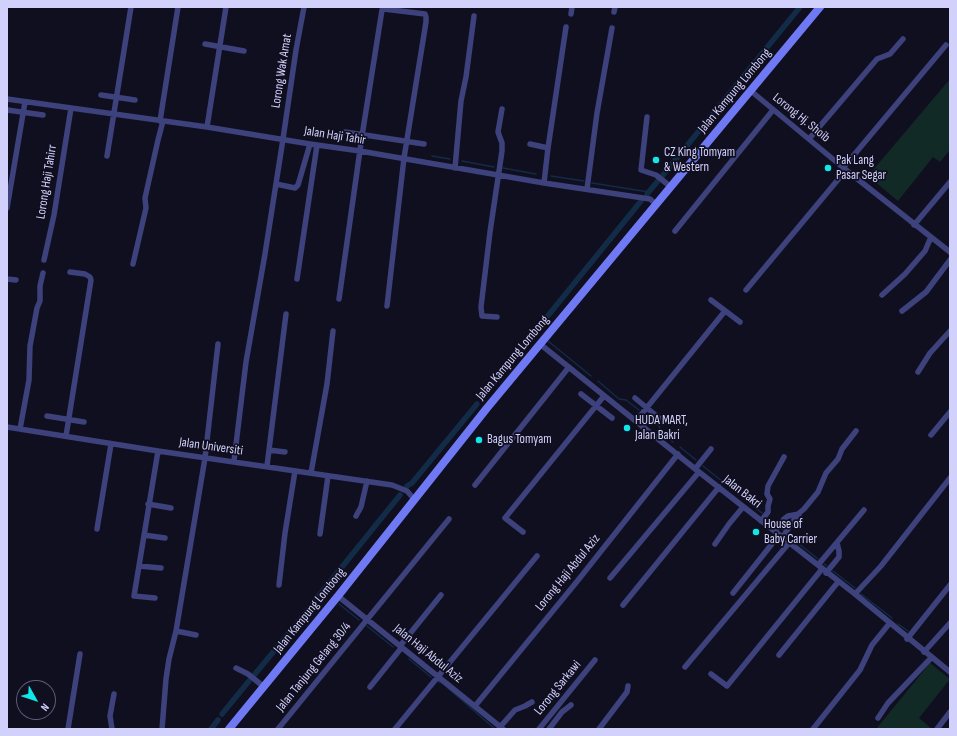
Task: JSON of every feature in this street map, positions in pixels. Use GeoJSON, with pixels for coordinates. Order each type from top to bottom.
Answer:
{"type":"FeatureCollection","features":[{"type":"Feature","properties":{"kind":"street"},"geometry":{"type":"LineString","coordinates":[[107,156],[131,7]]}},
{"type":"Feature","properties":{"kind":"street"},"geometry":{"type":"LineString","coordinates":[[134,264],[146,208],[145,198],[162,121],[178,7]]}},
{"type":"Feature","properties":{"kind":"street"},"geometry":{"type":"LineString","coordinates":[[208,127],[226,7]]}},
{"type":"Feature","properties":{"kind":"street","name":"Lorong Wak Amat"},"geometry":{"type":"LineString","coordinates":[[234,461],[246,362],[304,7]]}},
{"type":"Feature","properties":{"kind":"street"},"geometry":{"type":"LineString","coordinates":[[571,14],[572,7]]}},
{"type":"Feature","properties":{"kind":"street","name":"Jalan Kampung Lombong"},"geometry":{"type":"LineString","coordinates":[[229,729],[338,596],[412,497],[820,7]]}},
{"type":"Feature","properties":{"kind":"street"},"geometry":{"type":"LineString","coordinates":[[339,299],[362,134],[381,13],[384,9],[425,14],[426,17],[404,158],[387,306]]}},
{"type":"Feature","properties":{"kind":"street"},"geometry":{"type":"LineString","coordinates":[[455,168],[461,101],[466,77],[474,16]]}},
{"type":"Feature","properties":{"kind":"street"},"geometry":{"type":"LineString","coordinates":[[544,183],[566,27]]}},
{"type":"Feature","properties":{"kind":"street"},"geometry":{"type":"LineString","coordinates":[[588,189],[597,113],[612,28]]}},
{"type":"Feature","properties":{"kind":"street"},"geometry":{"type":"LineString","coordinates":[[809,139],[877,59],[890,54],[903,39]]}},
{"type":"Feature","properties":{"kind":"street"},"geometry":{"type":"LineString","coordinates":[[205,44],[244,51]]}},
{"type":"Feature","properties":{"kind":"street"},"geometry":{"type":"LineString","coordinates":[[746,290],[946,45]]}},
{"type":"Feature","properties":{"kind":"street","name":"Lorong Hj. Shoib"},"geometry":{"type":"LineString","coordinates":[[750,91],[844,169],[950,252]]}},
{"type":"Feature","properties":{"kind":"street"},"geometry":{"type":"LineString","coordinates":[[101,96],[135,100]]}},
{"type":"Feature","properties":{"kind":"street","name":"Jalan Haji Tahir"},"geometry":{"type":"LineString","coordinates":[[7,99],[208,127],[404,158],[544,183],[650,199],[656,204]]}},
{"type":"Feature","properties":{"kind":"street"},"geometry":{"type":"LineString","coordinates":[[7,208],[25,102]]}},
{"type":"Feature","properties":{"kind":"street","name":"Lorong Haji Tahirr"},"geometry":{"type":"LineString","coordinates":[[44,260],[54,215],[70,108]]}},
{"type":"Feature","properties":{"kind":"street"},"geometry":{"type":"LineString","coordinates":[[497,317],[482,316],[481,313],[490,232],[502,151],[502,142],[498,132],[502,109]]}},
{"type":"Feature","properties":{"kind":"street"},"geometry":{"type":"LineString","coordinates":[[7,110],[44,115]]}},
{"type":"Feature","properties":{"kind":"street"},"geometry":{"type":"LineString","coordinates":[[675,231],[773,110]]}},
{"type":"Feature","properties":{"kind":"street"},"geometry":{"type":"LineString","coordinates":[[647,117],[641,170],[656,175],[671,187]]}},
{"type":"Feature","properties":{"kind":"street"},"geometry":{"type":"LineString","coordinates":[[345,132],[424,144]]}},
{"type":"Feature","properties":{"kind":"street"},"geometry":{"type":"LineString","coordinates":[[276,184],[295,188],[298,184],[310,144]]}},
{"type":"Feature","properties":{"kind":"street"},"geometry":{"type":"LineString","coordinates":[[530,144],[548,148]]}},
{"type":"Feature","properties":{"kind":"street"},"geometry":{"type":"LineString","coordinates":[[297,279],[317,145]]}},
{"type":"Feature","properties":{"kind":"street"},"geometry":{"type":"LineString","coordinates":[[914,225],[950,182]]}},
{"type":"Feature","properties":{"kind":"street"},"geometry":{"type":"LineString","coordinates":[[882,295],[925,251],[931,237]]}},
{"type":"Feature","properties":{"kind":"street"},"geometry":{"type":"LineString","coordinates":[[902,311],[926,292],[950,260]]}},
{"type":"Feature","properties":{"kind":"street"},"geometry":{"type":"LineString","coordinates":[[66,436],[91,280],[90,277],[85,274],[70,272]]}},
{"type":"Feature","properties":{"kind":"street"},"geometry":{"type":"LineString","coordinates":[[20,429],[29,380],[30,346],[37,308],[40,301],[40,286],[43,273]]}},
{"type":"Feature","properties":{"kind":"street"},"geometry":{"type":"LineString","coordinates":[[7,279],[16,280]]}},
{"type":"Feature","properties":{"kind":"street"},"geometry":{"type":"LineString","coordinates":[[711,300],[740,322]]}},
{"type":"Feature","properties":{"kind":"street"},"geometry":{"type":"LineString","coordinates":[[636,421],[725,311]]}},
{"type":"Feature","properties":{"kind":"street"},"geometry":{"type":"LineString","coordinates":[[267,466],[286,314]]}},
{"type":"Feature","properties":{"kind":"street"},"geometry":{"type":"LineString","coordinates":[[918,372],[930,353],[950,330]]}},
{"type":"Feature","properties":{"kind":"street"},"geometry":{"type":"LineString","coordinates":[[311,473],[333,331]]}},
{"type":"Feature","properties":{"kind":"street"},"geometry":{"type":"LineString","coordinates":[[162,729],[169,659],[176,631],[205,458],[218,344]]}},
{"type":"Feature","properties":{"kind":"street","name":"Jalan Bakri"},"geometry":{"type":"LineString","coordinates":[[540,344],[950,672]]}},
{"type":"Feature","properties":{"kind":"street"},"geometry":{"type":"LineString","coordinates":[[475,486],[569,367]]}},
{"type":"Feature","properties":{"kind":"street"},"geometry":{"type":"LineString","coordinates":[[581,394],[612,418]]}},
{"type":"Feature","properties":{"kind":"street"},"geometry":{"type":"LineString","coordinates":[[522,532],[505,518],[604,396]]}},
{"type":"Feature","properties":{"kind":"street"},"geometry":{"type":"LineString","coordinates":[[635,398],[659,418]]}},
{"type":"Feature","properties":{"kind":"street"},"geometry":{"type":"LineString","coordinates":[[931,435],[950,412]]}},
{"type":"Feature","properties":{"kind":"street"},"geometry":{"type":"LineString","coordinates":[[47,416],[84,422]]}},
{"type":"Feature","properties":{"kind":"street","name":"Jalan Universiti"},"geometry":{"type":"LineString","coordinates":[[7,427],[111,444],[392,485],[403,489],[412,497]]}},
{"type":"Feature","properties":{"kind":"street"},"geometry":{"type":"LineString","coordinates":[[733,593],[779,535],[818,492],[826,473],[838,459],[842,449],[856,431]]}},
{"type":"Feature","properties":{"kind":"street"},"geometry":{"type":"LineString","coordinates":[[97,529],[111,444]]}},
{"type":"Feature","properties":{"kind":"street"},"geometry":{"type":"LineString","coordinates":[[610,578],[697,470],[711,449]]}},
{"type":"Feature","properties":{"kind":"street"},"geometry":{"type":"LineString","coordinates":[[269,450],[285,452]]}},
{"type":"Feature","properties":{"kind":"street"},"geometry":{"type":"LineString","coordinates":[[156,598],[134,596],[148,504],[158,451]]}},
{"type":"Feature","properties":{"kind":"street","name":"Lorong Haji Abdul Aziz"},"geometry":{"type":"LineString","coordinates":[[475,706],[579,579],[678,454]]}},
{"type":"Feature","properties":{"kind":"street"},"geometry":{"type":"LineString","coordinates":[[761,521],[768,512],[770,499],[767,494],[768,486],[784,457]]}},
{"type":"Feature","properties":{"kind":"street"},"geometry":{"type":"LineString","coordinates":[[279,585],[285,532],[295,471]]}},
{"type":"Feature","properties":{"kind":"street"},"geometry":{"type":"LineString","coordinates":[[320,534],[328,476]]}},
{"type":"Feature","properties":{"kind":"street"},"geometry":{"type":"LineString","coordinates":[[854,594],[881,566],[950,478]]}},
{"type":"Feature","properties":{"kind":"street"},"geometry":{"type":"LineString","coordinates":[[356,516],[361,507],[367,481]]}},
{"type":"Feature","properties":{"kind":"street"},"geometry":{"type":"LineString","coordinates":[[623,605],[719,487]]}},
{"type":"Feature","properties":{"kind":"street"},"geometry":{"type":"LineString","coordinates":[[148,504],[171,508]]}},
{"type":"Feature","properties":{"kind":"street"},"geometry":{"type":"LineString","coordinates":[[715,544],[729,524],[744,507]]}},
{"type":"Feature","properties":{"kind":"street"},"geometry":{"type":"LineString","coordinates":[[711,674],[727,686],[822,569],[837,543],[864,510]]}},
{"type":"Feature","properties":{"kind":"street"},"geometry":{"type":"LineString","coordinates":[[779,535],[784,519],[788,516],[799,514]]}},
{"type":"Feature","properties":{"kind":"street","name":"Jalan Tanjung Gelang 30/4"},"geometry":{"type":"LineString","coordinates":[[278,729],[366,619],[449,519]]}},
{"type":"Feature","properties":{"kind":"street"},"geometry":{"type":"LineString","coordinates":[[144,535],[165,538]]}},
{"type":"Feature","properties":{"kind":"street"},"geometry":{"type":"LineString","coordinates":[[685,667],[789,543]]}},
{"type":"Feature","properties":{"kind":"street"},"geometry":{"type":"LineString","coordinates":[[822,569],[839,557],[837,543]]}},
{"type":"Feature","properties":{"kind":"street"},"geometry":{"type":"LineString","coordinates":[[395,729],[538,556]]}},
{"type":"Feature","properties":{"kind":"street"},"geometry":{"type":"LineString","coordinates":[[139,566],[161,568]]}},
{"type":"Feature","properties":{"kind":"street"},"geometry":{"type":"LineString","coordinates":[[779,655],[838,582]]}},
{"type":"Feature","properties":{"kind":"street"},"geometry":{"type":"LineString","coordinates":[[907,639],[950,585]]}},
{"type":"Feature","properties":{"kind":"street"},"geometry":{"type":"LineString","coordinates":[[370,687],[441,595]]}},
{"type":"Feature","properties":{"kind":"street","name":"Jalan Haji Abdul Aziz"},"geometry":{"type":"LineString","coordinates":[[338,596],[502,728]]}},
{"type":"Feature","properties":{"kind":"street"},"geometry":{"type":"LineString","coordinates":[[924,652],[950,623]]}},
{"type":"Feature","properties":{"kind":"street"},"geometry":{"type":"LineString","coordinates":[[813,729],[860,670],[872,645],[889,624]]}},
{"type":"Feature","properties":{"kind":"street"},"geometry":{"type":"LineString","coordinates":[[176,631],[196,635]]}},
{"type":"Feature","properties":{"kind":"street"},"geometry":{"type":"LineString","coordinates":[[68,729],[80,654]]}},
{"type":"Feature","properties":{"kind":"street"},"geometry":{"type":"LineString","coordinates":[[878,718],[888,703],[931,658]]}},
{"type":"Feature","properties":{"kind":"street","name":"Lorong Sarkawi"},"geometry":{"type":"LineString","coordinates":[[539,729],[595,660]]}},
{"type":"Feature","properties":{"kind":"street"},"geometry":{"type":"LineString","coordinates":[[236,668],[248,674],[264,687]]}},
{"type":"Feature","properties":{"kind":"street"},"geometry":{"type":"LineString","coordinates":[[599,729],[627,692],[628,686]]}},
{"type":"Feature","properties":{"kind":"street"},"geometry":{"type":"LineString","coordinates":[[112,729],[110,716],[114,694]]}},
{"type":"Feature","properties":{"kind":"street"},"geometry":{"type":"LineString","coordinates":[[502,728],[515,710],[532,702]]}},
{"type":"Feature","properties":{"kind":"street"},"geometry":{"type":"LineString","coordinates":[[549,729],[562,712],[571,705]]}},
{"type":"Feature","properties":{"kind":"street"},"geometry":{"type":"LineString","coordinates":[[937,729],[950,712]]}},
{"type":"Feature","properties":{"kind":"green space"},"geometry":{"type":"Polygon","coordinates":[[[950,79],[950,150],[940,162],[933,157],[898,201],[868,176],[950,79]]]}},
{"type":"Feature","properties":{"kind":"green space"},"geometry":{"type":"Polygon","coordinates":[[[930,663],[950,679],[919,718],[932,729],[876,729],[930,663]]]}},
{"type":"Feature","properties":{"kind":"waterway"},"geometry":{"type":"LineString","coordinates":[[663,175],[800,7]]}},
{"type":"Feature","properties":{"kind":"waterway"},"geometry":{"type":"LineString","coordinates":[[432,156],[450,159]]}},
{"type":"Feature","properties":{"kind":"waterway"},"geometry":{"type":"LineString","coordinates":[[462,161],[494,167]]}},
{"type":"Feature","properties":{"kind":"waterway"},"geometry":{"type":"LineString","coordinates":[[503,168],[536,174]]}},
{"type":"Feature","properties":{"kind":"waterway"},"geometry":{"type":"LineString","coordinates":[[551,176],[584,181]]}},
{"type":"Feature","properties":{"kind":"waterway"},"geometry":{"type":"LineString","coordinates":[[647,194],[657,182]]}},
{"type":"Feature","properties":{"kind":"waterway"},"geometry":{"type":"LineString","coordinates":[[592,183],[649,192]]}},
{"type":"Feature","properties":{"kind":"waterway"},"geometry":{"type":"LineString","coordinates":[[482,397],[641,201]]}},
{"type":"Feature","properties":{"kind":"waterway"},"geometry":{"type":"LineString","coordinates":[[548,341],[591,376]]}},
{"type":"Feature","properties":{"kind":"waterway"},"geometry":{"type":"LineString","coordinates":[[598,381],[619,399],[626,400],[639,410]]}},
{"type":"Feature","properties":{"kind":"waterway"},"geometry":{"type":"LineString","coordinates":[[407,486],[412,483],[477,404]]}},
{"type":"Feature","properties":{"kind":"waterway"},"geometry":{"type":"LineString","coordinates":[[645,416],[659,426],[661,432],[673,442]]}},
{"type":"Feature","properties":{"kind":"waterway"},"geometry":{"type":"LineString","coordinates":[[680,447],[696,460]]}},
{"type":"Feature","properties":{"kind":"waterway"},"geometry":{"type":"LineString","coordinates":[[703,466],[762,513]]}},
{"type":"Feature","properties":{"kind":"waterway"},"geometry":{"type":"LineString","coordinates":[[313,603],[400,495]]}},
{"type":"Feature","properties":{"kind":"waterway"},"geometry":{"type":"LineString","coordinates":[[768,519],[775,524]]}},
{"type":"Feature","properties":{"kind":"waterway"},"geometry":{"type":"LineString","coordinates":[[789,536],[818,559]]}},
{"type":"Feature","properties":{"kind":"waterway"},"geometry":{"type":"LineString","coordinates":[[833,571],[855,588]]}},
{"type":"Feature","properties":{"kind":"waterway"},"geometry":{"type":"LineString","coordinates":[[861,594],[892,618]]}},
{"type":"Feature","properties":{"kind":"waterway"},"geometry":{"type":"LineString","coordinates":[[339,604],[359,620]]}},
{"type":"Feature","properties":{"kind":"waterway"},"geometry":{"type":"LineString","coordinates":[[255,674],[308,610]]}},
{"type":"Feature","properties":{"kind":"waterway"},"geometry":{"type":"LineString","coordinates":[[898,624],[908,631]]}},
{"type":"Feature","properties":{"kind":"waterway"},"geometry":{"type":"LineString","coordinates":[[367,626],[393,647]]}},
{"type":"Feature","properties":{"kind":"waterway"},"geometry":{"type":"LineString","coordinates":[[409,659],[431,677]]}},
{"type":"Feature","properties":{"kind":"waterway"},"geometry":{"type":"LineString","coordinates":[[222,714],[249,681]]}},
{"type":"Feature","properties":{"kind":"waterway"},"geometry":{"type":"LineString","coordinates":[[437,681],[442,683],[495,729]]}},
{"type":"Feature","properties":{"kind":"waterway"},"geometry":{"type":"LineString","coordinates":[[211,729],[218,720]]}},
{"type":"Feature","properties":{"kind":"place","name":"CZ King Tomyam & Western"},"geometry":{"type":"Point","coordinates":[656,160]}},
{"type":"Feature","properties":{"kind":"place","name":"Pak Lang Pasar Segar"},"geometry":{"type":"Point","coordinates":[828,168]}},
{"type":"Feature","properties":{"kind":"place","name":"HUDA MART, Jalan Bakri"},"geometry":{"type":"Point","coordinates":[627,428]}},
{"type":"Feature","properties":{"kind":"place","name":"Bagus Tomyam"},"geometry":{"type":"Point","coordinates":[479,440]}},
{"type":"Feature","properties":{"kind":"place","name":"House of Baby Carrier"},"geometry":{"type":"Point","coordinates":[756,532]}}]}
